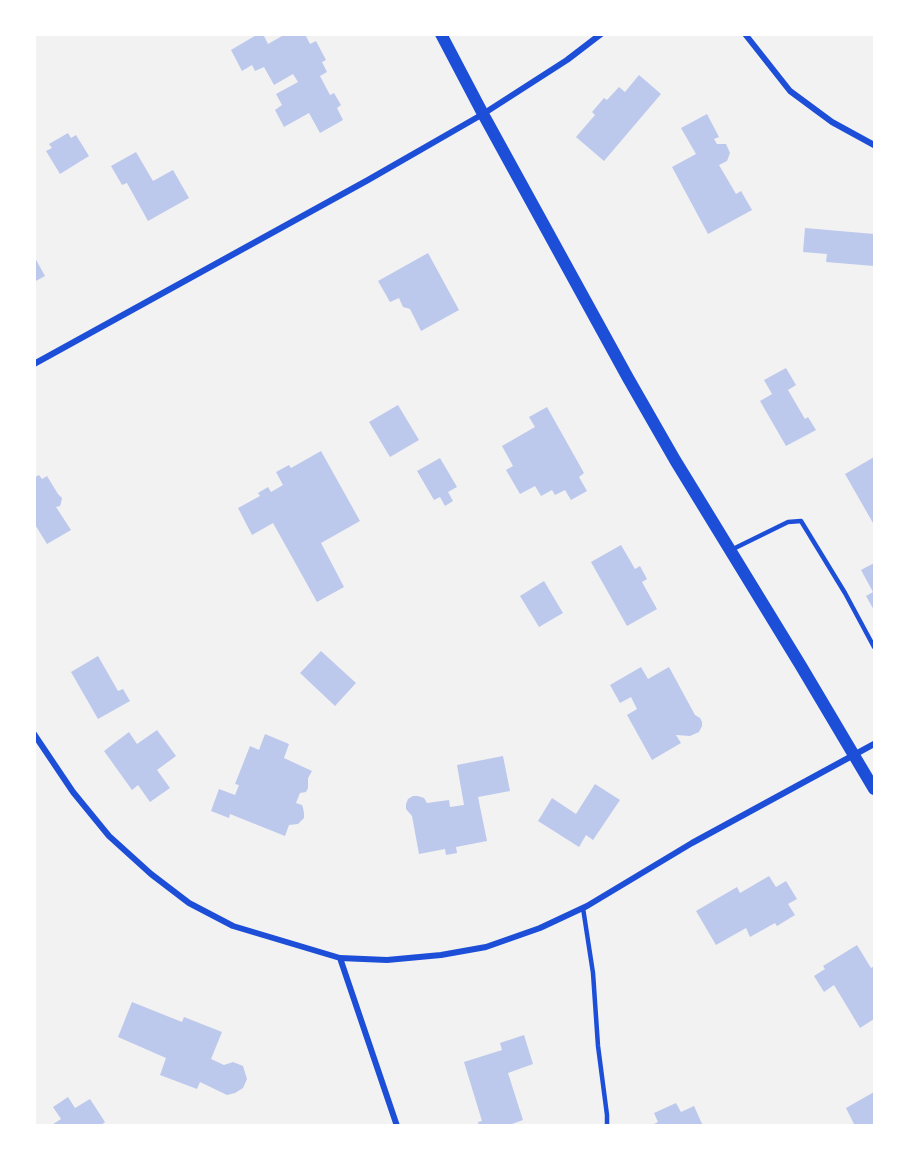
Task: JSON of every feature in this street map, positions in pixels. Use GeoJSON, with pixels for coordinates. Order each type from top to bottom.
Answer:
{"type":"FeatureCollection","features":[{"type":"Feature","properties":{"kind":"main road"},"geometry":{"type":"LineString","coordinates":[[441,34],[675,460],[874,789]]}},
{"type":"Feature","properties":{"kind":"street"},"geometry":{"type":"LineString","coordinates":[[34,364],[483,114],[567,60],[601,34]]}},
{"type":"Feature","properties":{"kind":"street"},"geometry":{"type":"LineString","coordinates":[[745,34],[790,91],[832,122],[874,146]]}},
{"type":"Feature","properties":{"kind":"street"},"geometry":{"type":"LineString","coordinates":[[34,734],[73,792],[109,836],[151,874],[189,903],[233,926],[340,958],[387,960],[441,955],[486,947],[540,928],[583,908],[692,843],[874,744]]}},
{"type":"Feature","properties":{"kind":"street"},"geometry":{"type":"LineString","coordinates":[[340,958],[397,1125]]}},
{"type":"Feature","properties":{"kind":"lane"},"geometry":{"type":"LineString","coordinates":[[730,550],[788,522],[801,522],[845,593],[874,647]]}},
{"type":"Feature","properties":{"kind":"lane"},"geometry":{"type":"LineString","coordinates":[[583,908],[593,972],[607,1125]]}},
{"type":"Feature","properties":{"kind":"building"},"geometry":{"type":"Polygon","coordinates":[[[258,34],[263,34],[268,44],[282,36],[281,34],[305,34],[310,44],[316,41],[326,60],[322,62],[327,72],[320,76],[330,95],[334,93],[341,105],[337,108],[343,120],[320,133],[309,113],[284,127],[275,110],[282,105],[276,94],[298,82],[293,74],[274,85],[264,67],[255,71],[252,65],[242,71],[231,50],[258,34]]]}},
{"type":"Feature","properties":{"kind":"building"},"geometry":{"type":"Polygon","coordinates":[[[639,75],[661,94],[604,161],[576,137],[595,115],[592,112],[604,98],[607,100],[619,87],[625,92],[639,75]]]}},
{"type":"Feature","properties":{"kind":"building"},"geometry":{"type":"Polygon","coordinates":[[[707,114],[719,137],[714,139],[717,144],[726,144],[730,153],[727,161],[719,165],[736,194],[741,191],[752,210],[708,234],[672,167],[696,154],[681,128],[707,114]]]}},
{"type":"Feature","properties":{"kind":"building"},"geometry":{"type":"Polygon","coordinates":[[[68,133],[71,138],[76,135],[89,156],[60,174],[46,151],[52,148],[49,144],[68,133]]]}},
{"type":"Feature","properties":{"kind":"building"},"geometry":{"type":"Polygon","coordinates":[[[136,152],[153,181],[173,170],[189,198],[148,221],[127,183],[122,185],[111,166],[136,152]]]}},
{"type":"Feature","properties":{"kind":"building"},"geometry":{"type":"Polygon","coordinates":[[[805,228],[874,234],[874,266],[826,262],[827,254],[803,252],[805,228]]]}},
{"type":"Feature","properties":{"kind":"building"},"geometry":{"type":"Polygon","coordinates":[[[428,253],[459,310],[421,331],[410,309],[403,307],[399,298],[390,302],[378,281],[428,253]]]}},
{"type":"Feature","properties":{"kind":"building"},"geometry":{"type":"Polygon","coordinates":[[[34,256],[45,276],[34,282],[34,256]]]}},
{"type":"Feature","properties":{"kind":"building"},"geometry":{"type":"Polygon","coordinates":[[[786,368],[796,385],[788,390],[805,419],[808,417],[816,430],[786,446],[760,401],[772,394],[764,380],[786,368]]]}},
{"type":"Feature","properties":{"kind":"building"},"geometry":{"type":"Polygon","coordinates":[[[398,405],[419,440],[390,457],[369,422],[398,405]]]}},
{"type":"Feature","properties":{"kind":"building"},"geometry":{"type":"Polygon","coordinates":[[[547,407],[584,473],[579,477],[587,491],[571,500],[565,490],[555,495],[552,490],[541,496],[535,486],[520,494],[506,470],[513,466],[502,446],[535,427],[529,417],[547,407]]]}},
{"type":"Feature","properties":{"kind":"building"},"geometry":{"type":"Polygon","coordinates":[[[321,451],[360,521],[321,543],[344,587],[317,602],[273,523],[252,535],[238,508],[260,496],[258,493],[268,487],[271,492],[283,485],[276,472],[289,465],[291,468],[321,451]]]}},
{"type":"Feature","properties":{"kind":"building"},"geometry":{"type":"Polygon","coordinates":[[[874,457],[874,522],[873,523],[845,474],[874,457]]]}},
{"type":"Feature","properties":{"kind":"building"},"geometry":{"type":"Polygon","coordinates":[[[440,458],[457,487],[448,492],[453,501],[445,506],[440,497],[434,500],[417,471],[440,458]]]}},
{"type":"Feature","properties":{"kind":"building"},"geometry":{"type":"Polygon","coordinates":[[[39,475],[42,479],[47,476],[62,498],[60,506],[56,507],[71,530],[47,544],[34,523],[34,478],[39,475]]]}},
{"type":"Feature","properties":{"kind":"building"},"geometry":{"type":"Polygon","coordinates":[[[621,545],[635,569],[640,566],[647,579],[642,582],[657,609],[627,626],[591,562],[621,545]]]}},
{"type":"Feature","properties":{"kind":"building"},"geometry":{"type":"Polygon","coordinates":[[[874,563],[874,610],[866,596],[873,592],[861,570],[874,563]]]}},
{"type":"Feature","properties":{"kind":"building"},"geometry":{"type":"Polygon","coordinates":[[[544,581],[563,613],[539,627],[520,596],[544,581]]]}},
{"type":"Feature","properties":{"kind":"building"},"geometry":{"type":"Polygon","coordinates":[[[321,651],[356,683],[335,706],[300,673],[321,651]]]}},
{"type":"Feature","properties":{"kind":"building"},"geometry":{"type":"Polygon","coordinates":[[[98,656],[118,691],[123,689],[130,701],[98,719],[71,672],[98,656]]]}},
{"type":"Feature","properties":{"kind":"building"},"geometry":{"type":"Polygon","coordinates":[[[641,667],[648,679],[669,667],[695,715],[702,722],[699,732],[690,736],[676,735],[681,743],[652,760],[627,715],[637,709],[631,697],[620,703],[610,685],[641,667]]]}},
{"type":"Feature","properties":{"kind":"building"},"geometry":{"type":"Polygon","coordinates":[[[157,730],[176,756],[157,770],[170,788],[150,802],[138,785],[132,790],[104,751],[129,732],[137,744],[157,730]]]}},
{"type":"Feature","properties":{"kind":"building"},"geometry":{"type":"Polygon","coordinates":[[[265,734],[289,744],[284,758],[312,771],[308,778],[306,792],[300,793],[296,803],[302,805],[304,818],[298,824],[289,825],[285,836],[230,814],[229,818],[211,811],[219,789],[235,795],[239,785],[235,784],[250,746],[259,750],[265,734]]]}},
{"type":"Feature","properties":{"kind":"building"},"geometry":{"type":"Polygon","coordinates":[[[503,756],[510,791],[478,797],[487,841],[456,847],[457,853],[446,855],[445,849],[419,854],[412,816],[406,809],[408,799],[418,796],[424,798],[427,803],[449,800],[450,807],[464,805],[457,765],[503,756]]]}},
{"type":"Feature","properties":{"kind":"building"},"geometry":{"type":"Polygon","coordinates":[[[595,784],[620,800],[593,840],[586,835],[579,847],[538,821],[552,798],[576,814],[595,784]]]}},
{"type":"Feature","properties":{"kind":"building"},"geometry":{"type":"Polygon","coordinates":[[[769,876],[776,887],[786,881],[797,899],[788,904],[795,915],[777,926],[775,923],[750,937],[746,928],[716,945],[696,911],[737,887],[740,893],[769,876]]]}},
{"type":"Feature","properties":{"kind":"building"},"geometry":{"type":"Polygon","coordinates":[[[857,945],[871,968],[874,966],[874,1019],[860,1028],[834,985],[824,992],[814,976],[825,969],[823,966],[857,945]]]}},
{"type":"Feature","properties":{"kind":"building"},"geometry":{"type":"Polygon","coordinates":[[[132,1002],[182,1022],[184,1017],[222,1032],[211,1059],[224,1065],[233,1062],[243,1066],[247,1079],[243,1088],[227,1095],[200,1082],[197,1089],[160,1075],[166,1058],[118,1037],[132,1002]]]}},
{"type":"Feature","properties":{"kind":"building"},"geometry":{"type":"Polygon","coordinates":[[[524,1035],[533,1064],[508,1073],[523,1120],[512,1126],[479,1126],[478,1122],[482,1121],[464,1062],[502,1050],[500,1043],[524,1035]]]}},
{"type":"Feature","properties":{"kind":"building"},"geometry":{"type":"Polygon","coordinates":[[[874,1092],[874,1126],[855,1126],[846,1108],[874,1092]]]}},
{"type":"Feature","properties":{"kind":"building"},"geometry":{"type":"Polygon","coordinates":[[[68,1097],[75,1108],[90,1099],[105,1122],[100,1126],[50,1126],[61,1119],[53,1107],[68,1097]]]}},
{"type":"Feature","properties":{"kind":"building"},"geometry":{"type":"Polygon","coordinates":[[[676,1103],[681,1112],[694,1106],[703,1126],[650,1126],[658,1122],[654,1113],[676,1103]]]}}]}
